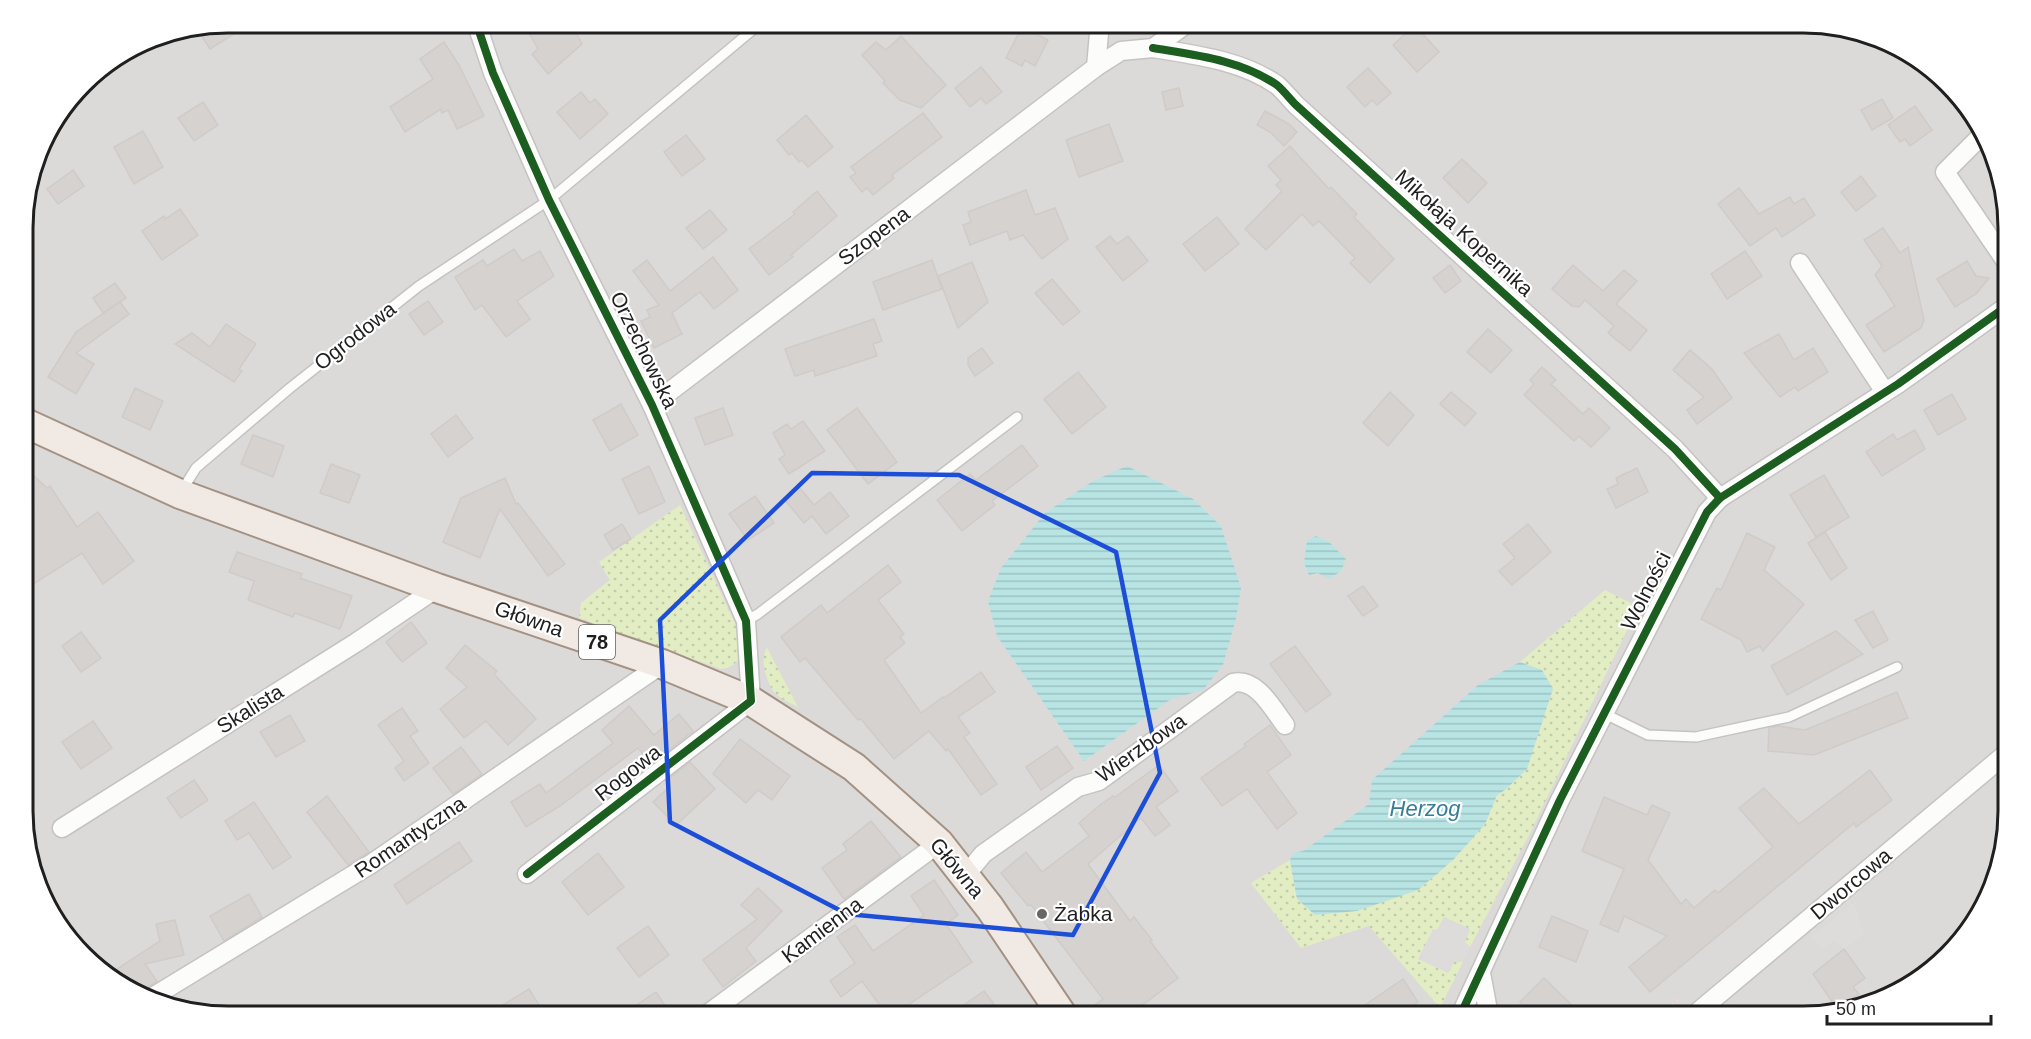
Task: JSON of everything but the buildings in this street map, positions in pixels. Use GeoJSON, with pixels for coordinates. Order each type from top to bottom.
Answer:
{"type":"FeatureCollection","features":[{"type":"Feature","properties":{"kind":"main road","name":"Główna"},"geometry":{"type":"LineString","coordinates":[[33,427],[180,494],[437,588],[662,664],[751,701],[854,767],[939,843],[990,908],[1052,1006]]}},
{"type":"Feature","properties":{"kind":"street","name":"Orzechowska"},"geometry":{"type":"LineString","coordinates":[[480,33],[494,73],[549,200],[652,405],[746,621],[751,701]]}},
{"type":"Feature","properties":{"kind":"street"},"geometry":{"type":"LineString","coordinates":[[1096,67],[1099,33]]}},
{"type":"Feature","properties":{"kind":"street"},"geometry":{"type":"LineString","coordinates":[[1153,48],[1174,33]]}},
{"type":"Feature","properties":{"kind":"street","name":"Szopena"},"geometry":{"type":"LineString","coordinates":[[652,405],[1096,67],[1120,51],[1153,48]]}},
{"type":"Feature","properties":{"kind":"street","name":"Mikołaja Kopernika"},"geometry":{"type":"LineString","coordinates":[[1153,48],[1210,58],[1258,74],[1279,87],[1296,105],[1675,449],[1720,498]]}},
{"type":"Feature","properties":{"kind":"street"},"geometry":{"type":"LineString","coordinates":[[1977,140],[1945,172],[1998,251]]}},
{"type":"Feature","properties":{"kind":"street"},"geometry":{"type":"LineString","coordinates":[[1800,263],[1885,392]]}},
{"type":"Feature","properties":{"kind":"street","name":"Wolności"},"geometry":{"type":"LineString","coordinates":[[1466,1006],[1560,800],[1707,512],[1720,498],[1885,392],[1998,312]]}},
{"type":"Feature","properties":{"kind":"street","name":"Skalista"},"geometry":{"type":"LineString","coordinates":[[62,828],[357,642],[437,588]]}},
{"type":"Feature","properties":{"kind":"street","name":"Romantyczna"},"geometry":{"type":"LineString","coordinates":[[159,993],[371,864],[662,664]]}},
{"type":"Feature","properties":{"kind":"street","name":"Wierzbowa"},"geometry":{"type":"LineString","coordinates":[[965,876],[983,854],[1077,787],[1099,781],[1233,683],[1239,682],[1251,686],[1286,724]]}},
{"type":"Feature","properties":{"kind":"street","name":"Rogowa"},"geometry":{"type":"LineString","coordinates":[[527,874],[751,701]]}},
{"type":"Feature","properties":{"kind":"street","name":"Dworcowa"},"geometry":{"type":"LineString","coordinates":[[1705,1006],[1998,760]]}},
{"type":"Feature","properties":{"kind":"street","name":"Kamienna"},"geometry":{"type":"LineString","coordinates":[[719,1006],[939,843]]}},
{"type":"Feature","properties":{"kind":"street"},"geometry":{"type":"LineString","coordinates":[[1481,973],[1487,1006]]}},
{"type":"Feature","properties":{"kind":"lane","name":"Ogrodowa"},"geometry":{"type":"LineString","coordinates":[[180,494],[196,468],[290,388],[419,286],[549,200],[749,33]]}},
{"type":"Feature","properties":{"kind":"lane"},"geometry":{"type":"LineString","coordinates":[[746,621],[1017,417]]}},
{"type":"Feature","properties":{"kind":"lane"},"geometry":{"type":"LineString","coordinates":[[1603,713],[1648,735],[1696,737],[1789,717],[1897,667]]}},
{"type":"Feature","properties":{"kind":"highlighted area"},"geometry":{"type":"Polygon","coordinates":[[[812,473],[959,475],[1116,552],[1160,773],[1073,935],[847,914],[670,822],[660,620],[812,473]]]}},
{"type":"Feature","properties":{"kind":"shaded area"},"geometry":{"type":"Polygon","coordinates":[[[215,33],[1803,33],[1854,40],[1889,53],[1932,81],[1965,119],[1983,153],[1996,202],[1998,228],[1998,811],[1994,849],[1988,874],[1978,897],[1950,940],[1912,973],[1866,996],[1816,1006],[228,1006],[177,999],[142,986],[99,958],[66,920],[48,886],[35,837],[33,811],[33,215],[43,165],[53,142],[73,109],[99,81],[130,59],[165,43],[215,33]]]}},
{"type":"Feature","properties":{"kind":"shaded area"},"geometry":{"type":"Polygon","coordinates":[[[1854,902],[1864,934],[1844,949],[1835,940],[1822,949],[1811,937],[1854,902]]]}},
{"type":"Feature","properties":{"kind":"shaded area"},"geometry":{"type":"Polygon","coordinates":[[[1444,917],[1470,929],[1465,942],[1470,947],[1463,962],[1454,962],[1448,973],[1418,959],[1433,929],[1437,930],[1444,917]]]}},
{"type":"Feature","properties":{"kind":"green space"},"geometry":{"type":"Polygon","coordinates":[[[680,505],[742,639],[738,660],[727,668],[721,669],[579,618],[581,603],[610,580],[599,562],[680,505]]]}},
{"type":"Feature","properties":{"kind":"green space"},"geometry":{"type":"Polygon","coordinates":[[[1605,590],[1638,607],[1531,831],[1470,947],[1465,942],[1470,929],[1444,917],[1437,931],[1433,930],[1419,959],[1453,964],[1455,961],[1463,962],[1441,1006],[1438,1006],[1369,926],[1301,948],[1251,883],[1290,860],[1297,899],[1418,890],[1454,859],[1485,824],[1497,795],[1505,790],[1542,670],[1520,662],[1605,590]]]}},
{"type":"Feature","properties":{"kind":"green space"},"geometry":{"type":"Polygon","coordinates":[[[767,648],[798,707],[778,696],[770,685],[764,665],[767,648]]]}},
{"type":"Feature","properties":{"kind":"water"},"geometry":{"type":"Polygon","coordinates":[[[1127,466],[1193,499],[1221,526],[1241,588],[1236,618],[1223,665],[1203,690],[1171,699],[1084,761],[997,636],[988,601],[1001,568],[1045,513],[1093,481],[1127,466]]]}},
{"type":"Feature","properties":{"kind":"water"},"geometry":{"type":"Polygon","coordinates":[[[1316,536],[1329,542],[1346,559],[1341,571],[1329,579],[1318,573],[1309,575],[1304,563],[1307,541],[1316,536]]]}},
{"type":"Feature","properties":{"kind":"water","name":"Herzog"},"geometry":{"type":"Polygon","coordinates":[[[1520,662],[1542,670],[1553,689],[1527,769],[1497,795],[1485,824],[1454,859],[1418,890],[1357,911],[1315,915],[1297,899],[1290,860],[1293,853],[1303,851],[1369,804],[1372,780],[1478,685],[1520,662]]]}},
{"type":"Feature","properties":{"kind":"cycle path"},"geometry":{"type":"LineString","coordinates":[[480,33],[493,73],[549,200],[652,405],[746,621],[751,701],[527,874]]}},
{"type":"Feature","properties":{"kind":"cycle path"},"geometry":{"type":"LineString","coordinates":[[1153,48],[1233,64],[1277,85],[1296,105],[1675,449],[1720,498]]}},
{"type":"Feature","properties":{"kind":"cycle path"},"geometry":{"type":"LineString","coordinates":[[1465,1006],[1560,800],[1707,512],[1720,498],[1898,384],[1998,312]]}},
{"type":"Feature","properties":{"kind":"place","name":"Żabka"},"geometry":{"type":"Point","coordinates":[1042,914]}}]}
